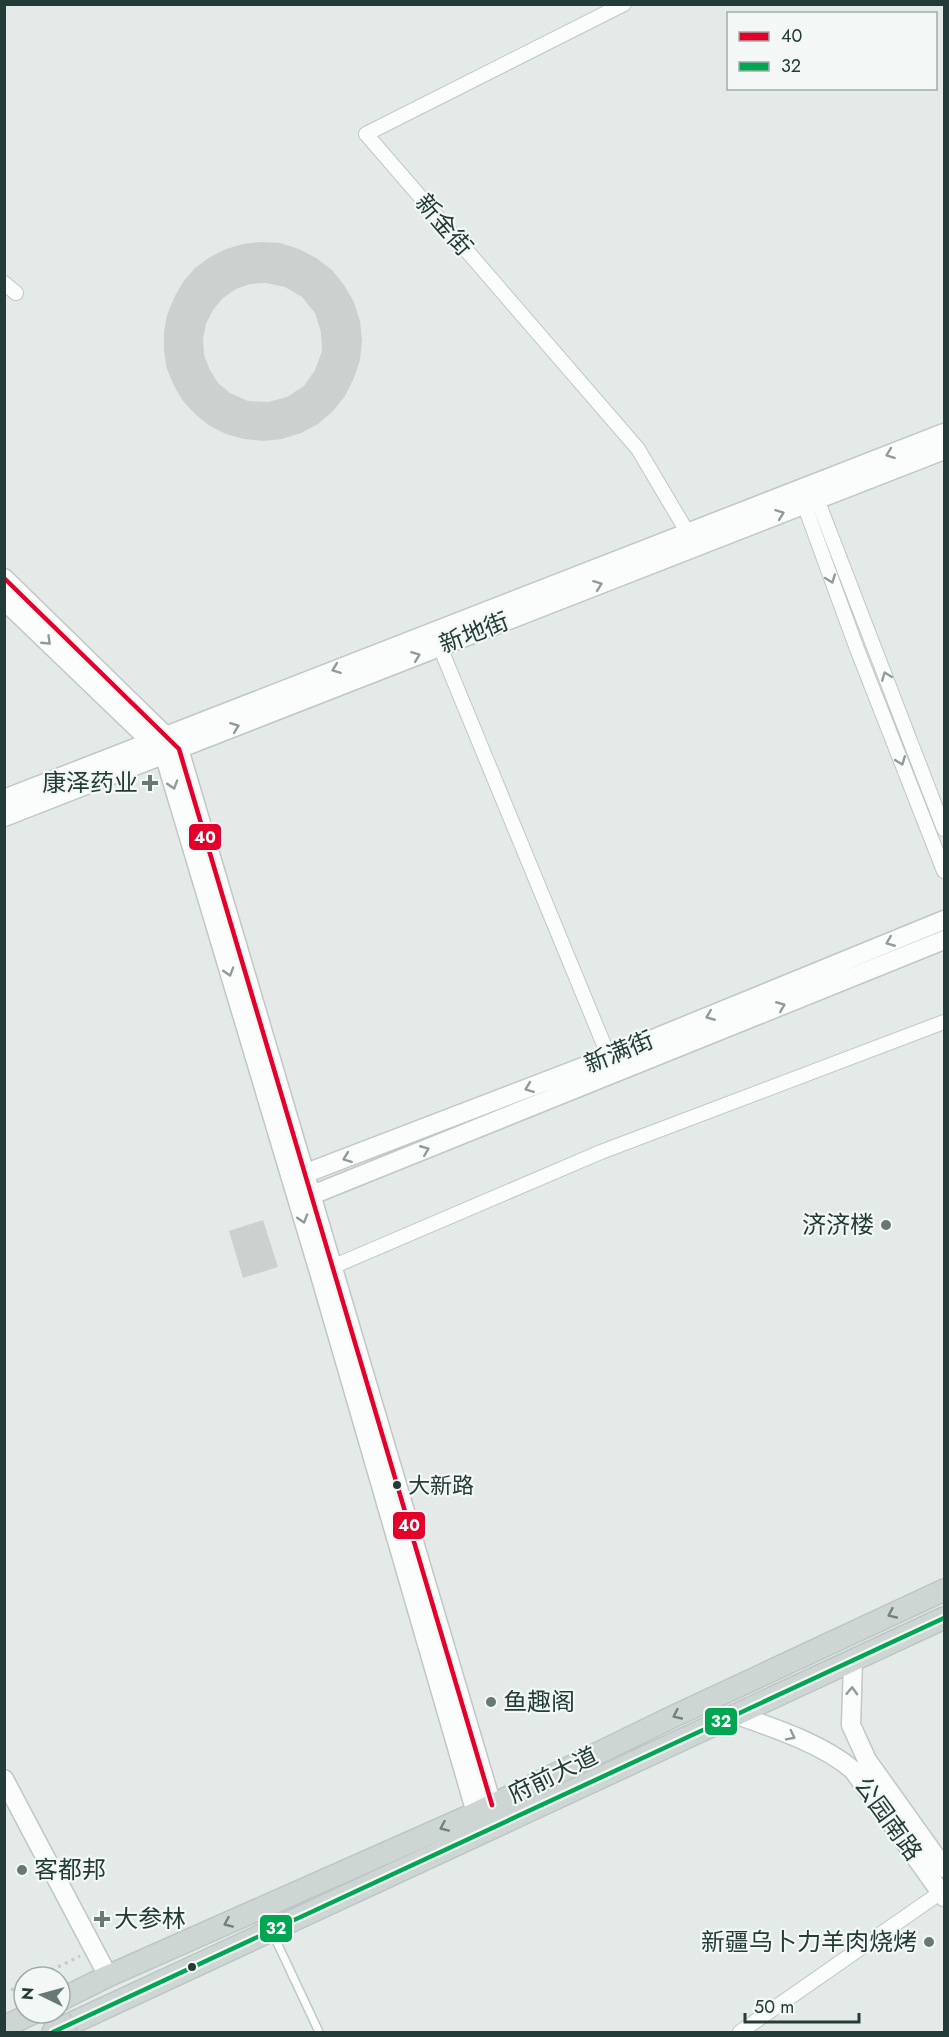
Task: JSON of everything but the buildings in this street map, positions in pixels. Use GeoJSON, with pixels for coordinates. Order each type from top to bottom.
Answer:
{"type":"FeatureCollection","features":[{"type":"Feature","properties":{"kind":"main road","name":"府前大道"},"geometry":{"type":"LineString","coordinates":[[72,1994],[484,1809],[668,1719],[945,1590]]}},
{"type":"Feature","properties":{"kind":"main road","name":"府前大道"},"geometry":{"type":"LineString","coordinates":[[53,2032],[945,1618]]}},
{"type":"Feature","properties":{"kind":"street","name":"新金街"},"geometry":{"type":"LineString","coordinates":[[624,4],[366,134],[638,449],[696,547]]}},
{"type":"Feature","properties":{"kind":"street"},"geometry":{"type":"LineString","coordinates":[[4,283],[16,293]]}},
{"type":"Feature","properties":{"kind":"street","name":"新地街"},"geometry":{"type":"LineString","coordinates":[[4,799],[945,433]]}},
{"type":"Feature","properties":{"kind":"street","name":"新地街"},"geometry":{"type":"LineString","coordinates":[[4,817],[945,450]]}},
{"type":"Feature","properties":{"kind":"street"},"geometry":{"type":"LineString","coordinates":[[811,502],[945,829]]}},
{"type":"Feature","properties":{"kind":"street"},"geometry":{"type":"LineString","coordinates":[[811,502],[857,649],[945,871]]}},
{"type":"Feature","properties":{"kind":"street"},"geometry":{"type":"LineString","coordinates":[[4,578],[171,752],[312,1196],[484,1809]]}},
{"type":"Feature","properties":{"kind":"street"},"geometry":{"type":"LineString","coordinates":[[4,600],[171,752],[291,1179],[484,1809]]}},
{"type":"Feature","properties":{"kind":"street"},"geometry":{"type":"LineString","coordinates":[[440,647],[609,1057]]}},
{"type":"Feature","properties":{"kind":"street","name":"新满街"},"geometry":{"type":"LineString","coordinates":[[291,1179],[609,1057],[945,920]]}},
{"type":"Feature","properties":{"kind":"street","name":"新满街"},"geometry":{"type":"LineString","coordinates":[[312,1196],[945,940]]}},
{"type":"Feature","properties":{"kind":"street"},"geometry":{"type":"LineString","coordinates":[[319,1272],[601,1152],[945,1022]]}},
{"type":"Feature","properties":{"kind":"street"},"geometry":{"type":"LineString","coordinates":[[737,1715],[780,1730],[842,1761],[860,1765],[851,1725],[853,1661]]}},
{"type":"Feature","properties":{"kind":"street","name":"公园南路"},"geometry":{"type":"LineString","coordinates":[[860,1765],[945,1868]]}},
{"type":"Feature","properties":{"kind":"street","name":"公园南路"},"geometry":{"type":"LineString","coordinates":[[860,1765],[943,1893]]}},
{"type":"Feature","properties":{"kind":"street"},"geometry":{"type":"LineString","coordinates":[[4,1779],[108,1976]]}},
{"type":"Feature","properties":{"kind":"street"},"geometry":{"type":"LineString","coordinates":[[740,2032],[943,1893]]}},
{"type":"Feature","properties":{"kind":"lane"},"geometry":{"type":"LineString","coordinates":[[271,1930],[319,2032]]}},
{"type":"Feature","properties":{"kind":"path"},"geometry":{"type":"LineString","coordinates":[[64,1965],[82,1956]]}},
{"type":"Feature","properties":{"kind":"transit line","name":"40"},"geometry":{"type":"LineString","coordinates":[[4,578],[179,749],[492,1805]]}},
{"type":"Feature","properties":{"kind":"transit line","name":"32"},"geometry":{"type":"LineString","coordinates":[[53,2032],[944,1618]]}},
{"type":"Feature","properties":{"kind":"place","name":"康泽药业"},"geometry":{"type":"Point","coordinates":[150,783]}},
{"type":"Feature","properties":{"kind":"place","name":"济济楼"},"geometry":{"type":"Point","coordinates":[886,1225]}},
{"type":"Feature","properties":{"kind":"place","name":"大新路"},"geometry":{"type":"Point","coordinates":[397,1485]}},
{"type":"Feature","properties":{"kind":"place","name":"鱼趣阁"},"geometry":{"type":"Point","coordinates":[491,1702]}},
{"type":"Feature","properties":{"kind":"place","name":"客都邦"},"geometry":{"type":"Point","coordinates":[22,1870]}},
{"type":"Feature","properties":{"kind":"place","name":"大参林"},"geometry":{"type":"Point","coordinates":[102,1919]}},
{"type":"Feature","properties":{"kind":"place","name":"新疆乌卜力羊肉烧烤"},"geometry":{"type":"Point","coordinates":[929,1942]}}]}
